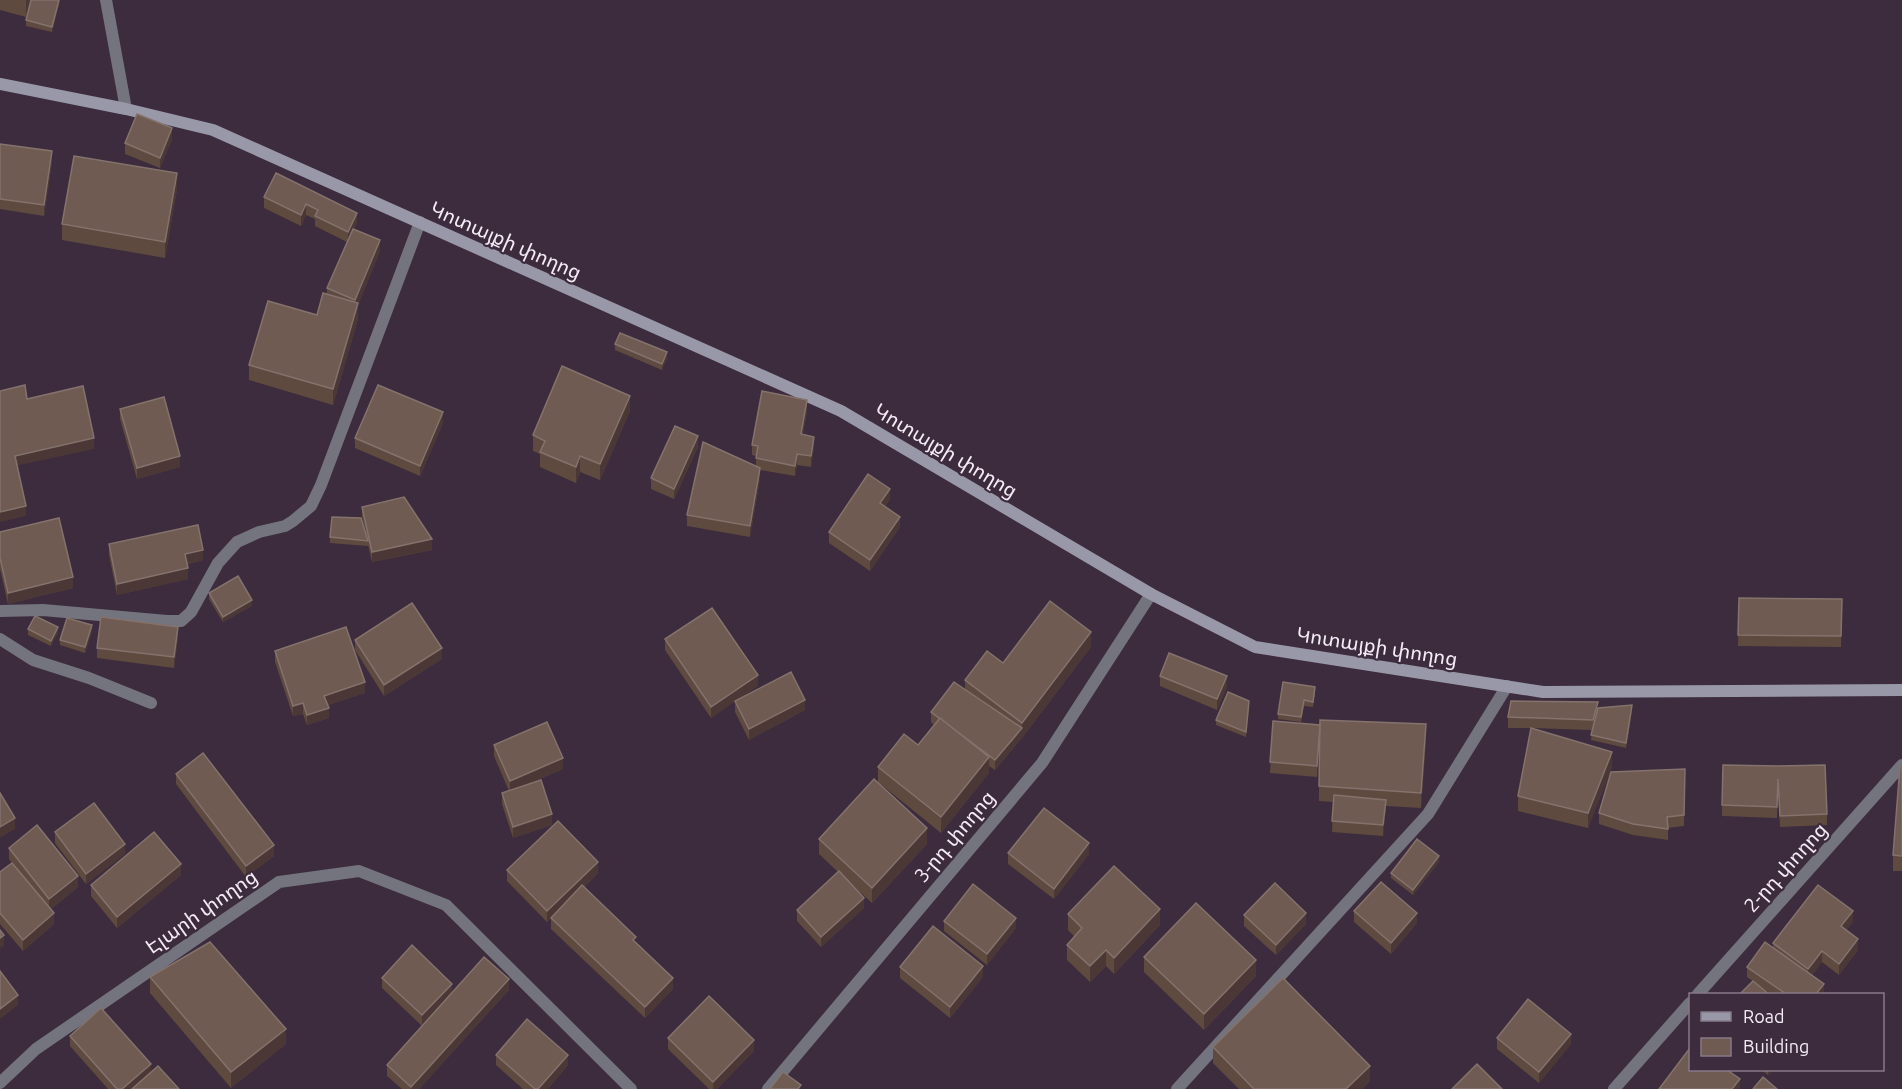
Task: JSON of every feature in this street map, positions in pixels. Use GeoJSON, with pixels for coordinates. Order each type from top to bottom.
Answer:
{"type":"FeatureCollection","features":[{"type":"Feature","properties":{"kind":"main road","name":"Կոտայքի փողոց"},"geometry":{"type":"LineString","coordinates":[[0,84],[213,130],[420,222],[841,411],[1151,594],[1255,647],[1543,692],[1902,690]]}},
{"type":"Feature","properties":{"kind":"street"},"geometry":{"type":"LineString","coordinates":[[106,0],[126,110]]}},
{"type":"Feature","properties":{"kind":"street"},"geometry":{"type":"LineString","coordinates":[[0,611],[43,610],[181,621],[191,612],[218,562],[237,542],[259,532],[285,526],[302,515],[311,506],[321,485],[420,222]]}},
{"type":"Feature","properties":{"kind":"street","name":"3-րդ փողոց"},"geometry":{"type":"LineString","coordinates":[[768,1089],[1041,763],[1151,594]]}},
{"type":"Feature","properties":{"kind":"street"},"geometry":{"type":"LineString","coordinates":[[0,639],[33,660],[89,678],[151,702]]}},
{"type":"Feature","properties":{"kind":"street"},"geometry":{"type":"LineString","coordinates":[[1177,1089],[1428,814],[1507,686]]}},
{"type":"Feature","properties":{"kind":"street","name":"2-րդ փողոց"},"geometry":{"type":"LineString","coordinates":[[1699,993],[1902,765]]}},
{"type":"Feature","properties":{"kind":"street","name":"Էլարի փողոց"},"geometry":{"type":"LineString","coordinates":[[0,1083],[36,1049],[279,882],[359,871],[446,905],[631,1089]]}},
{"type":"Feature","properties":{"kind":"street"},"geometry":{"type":"LineString","coordinates":[[1614,1089],[1689,1004]]}},
{"type":"Feature","properties":{"kind":"building"},"geometry":{"type":"Polygon","coordinates":[[[31,0],[59,0],[52,27],[26,20],[31,0]]]}},
{"type":"Feature","properties":{"kind":"building"},"geometry":{"type":"Polygon","coordinates":[[[137,114],[172,128],[160,158],[125,143],[137,114]]]}},
{"type":"Feature","properties":{"kind":"building"},"geometry":{"type":"Polygon","coordinates":[[[0,144],[52,151],[44,205],[0,199],[0,144]]]}},
{"type":"Feature","properties":{"kind":"building"},"geometry":{"type":"Polygon","coordinates":[[[74,156],[177,173],[165,242],[62,224],[74,156]]]}},
{"type":"Feature","properties":{"kind":"building"},"geometry":{"type":"Polygon","coordinates":[[[276,173],[357,213],[348,232],[315,216],[318,210],[306,204],[301,215],[264,197],[276,173]]]}},
{"type":"Feature","properties":{"kind":"building"},"geometry":{"type":"Polygon","coordinates":[[[353,229],[380,240],[355,300],[327,288],[353,229]]]}},
{"type":"Feature","properties":{"kind":"building"},"geometry":{"type":"Polygon","coordinates":[[[323,293],[358,303],[333,389],[249,365],[268,301],[317,315],[323,293]]]}},
{"type":"Feature","properties":{"kind":"building"},"geometry":{"type":"Polygon","coordinates":[[[620,333],[667,352],[662,364],[615,344],[620,333]]]}},
{"type":"Feature","properties":{"kind":"building"},"geometry":{"type":"Polygon","coordinates":[[[562,366],[630,396],[600,464],[580,456],[576,467],[540,452],[545,441],[533,435],[562,366]]]}},
{"type":"Feature","properties":{"kind":"building"},"geometry":{"type":"Polygon","coordinates":[[[25,385],[27,399],[83,386],[94,438],[15,456],[26,506],[0,512],[0,391],[25,385]]]}},
{"type":"Feature","properties":{"kind":"building"},"geometry":{"type":"Polygon","coordinates":[[[378,385],[443,412],[420,466],[355,438],[378,385]]]}},
{"type":"Feature","properties":{"kind":"building"},"geometry":{"type":"Polygon","coordinates":[[[762,391],[807,400],[801,434],[814,437],[811,456],[797,454],[795,466],[756,458],[758,446],[752,445],[762,391]]]}},
{"type":"Feature","properties":{"kind":"building"},"geometry":{"type":"Polygon","coordinates":[[[164,397],[180,456],[137,468],[120,409],[164,397]]]}},
{"type":"Feature","properties":{"kind":"building"},"geometry":{"type":"Polygon","coordinates":[[[675,426],[698,436],[674,489],[651,478],[675,426]]]}},
{"type":"Feature","properties":{"kind":"building"},"geometry":{"type":"Polygon","coordinates":[[[703,442],[760,468],[750,526],[687,515],[703,442]]]}},
{"type":"Feature","properties":{"kind":"building"},"geometry":{"type":"Polygon","coordinates":[[[868,474],[890,489],[880,503],[900,517],[870,560],[829,532],[868,474]]]}},
{"type":"Feature","properties":{"kind":"building"},"geometry":{"type":"Polygon","coordinates":[[[404,497],[432,539],[372,552],[362,507],[404,497]]]}},
{"type":"Feature","properties":{"kind":"building"},"geometry":{"type":"Polygon","coordinates":[[[332,517],[361,518],[368,541],[330,537],[332,517]]]}},
{"type":"Feature","properties":{"kind":"building"},"geometry":{"type":"Polygon","coordinates":[[[59,518],[73,577],[8,593],[0,558],[0,532],[59,518]]]}},
{"type":"Feature","properties":{"kind":"building"},"geometry":{"type":"Polygon","coordinates":[[[198,525],[203,550],[185,554],[188,568],[117,584],[109,544],[198,525]]]}},
{"type":"Feature","properties":{"kind":"building"},"geometry":{"type":"Polygon","coordinates":[[[238,576],[252,600],[223,617],[209,593],[238,576]]]}},
{"type":"Feature","properties":{"kind":"building"},"geometry":{"type":"Polygon","coordinates":[[[1739,598],[1842,599],[1841,636],[1738,635],[1739,598]]]}},
{"type":"Feature","properties":{"kind":"building"},"geometry":{"type":"Polygon","coordinates":[[[1050,601],[1091,632],[1022,723],[965,680],[987,651],[1003,663],[1050,601]]]}},
{"type":"Feature","properties":{"kind":"building"},"geometry":{"type":"Polygon","coordinates":[[[412,603],[442,648],[384,685],[355,640],[412,603]]]}},
{"type":"Feature","properties":{"kind":"building"},"geometry":{"type":"Polygon","coordinates":[[[712,608],[758,675],[711,707],[665,639],[712,608]]]}},
{"type":"Feature","properties":{"kind":"building"},"geometry":{"type":"Polygon","coordinates":[[[35,616],[58,627],[51,641],[28,629],[35,616]]]}},
{"type":"Feature","properties":{"kind":"building"},"geometry":{"type":"Polygon","coordinates":[[[101,617],[178,627],[174,657],[97,648],[101,617]]]}},
{"type":"Feature","properties":{"kind":"building"},"geometry":{"type":"Polygon","coordinates":[[[67,618],[92,625],[85,647],[60,640],[67,618]]]}},
{"type":"Feature","properties":{"kind":"building"},"geometry":{"type":"Polygon","coordinates":[[[346,627],[365,682],[324,696],[329,708],[307,715],[303,703],[293,706],[275,651],[346,627]]]}},
{"type":"Feature","properties":{"kind":"building"},"geometry":{"type":"Polygon","coordinates":[[[1169,653],[1227,676],[1217,699],[1160,676],[1169,653]]]}},
{"type":"Feature","properties":{"kind":"building"},"geometry":{"type":"Polygon","coordinates":[[[791,672],[805,700],[749,729],[735,701],[791,672]]]}},
{"type":"Feature","properties":{"kind":"building"},"geometry":{"type":"Polygon","coordinates":[[[954,682],[1022,728],[995,760],[931,712],[954,682]]]}},
{"type":"Feature","properties":{"kind":"building"},"geometry":{"type":"Polygon","coordinates":[[[1283,682],[1315,687],[1313,702],[1304,700],[1301,717],[1278,714],[1283,682]]]}},
{"type":"Feature","properties":{"kind":"building"},"geometry":{"type":"Polygon","coordinates":[[[1228,692],[1249,701],[1246,732],[1216,720],[1228,692]]]}},
{"type":"Feature","properties":{"kind":"building"},"geometry":{"type":"Polygon","coordinates":[[[1511,701],[1598,702],[1593,720],[1508,717],[1511,701]]]}},
{"type":"Feature","properties":{"kind":"building"},"geometry":{"type":"Polygon","coordinates":[[[1632,705],[1626,743],[1591,735],[1598,708],[1632,705]]]}},
{"type":"Feature","properties":{"kind":"building"},"geometry":{"type":"Polygon","coordinates":[[[940,718],[989,757],[941,817],[878,767],[904,734],[918,745],[940,718]]]}},
{"type":"Feature","properties":{"kind":"building"},"geometry":{"type":"Polygon","coordinates":[[[1320,720],[1426,724],[1421,793],[1319,786],[1320,720]]]}},
{"type":"Feature","properties":{"kind":"building"},"geometry":{"type":"Polygon","coordinates":[[[1273,721],[1320,725],[1317,766],[1270,762],[1273,721]]]}},
{"type":"Feature","properties":{"kind":"building"},"geometry":{"type":"Polygon","coordinates":[[[547,722],[563,758],[510,781],[494,745],[547,722]]]}},
{"type":"Feature","properties":{"kind":"building"},"geometry":{"type":"Polygon","coordinates":[[[1531,728],[1612,752],[1588,813],[1518,796],[1531,728]]]}},
{"type":"Feature","properties":{"kind":"building"},"geometry":{"type":"Polygon","coordinates":[[[203,753],[274,845],[246,866],[176,774],[203,753]]]}},
{"type":"Feature","properties":{"kind":"building"},"geometry":{"type":"Polygon","coordinates":[[[1723,765],[1825,765],[1827,814],[1780,816],[1778,779],[1777,807],[1722,805],[1723,765]]]}},
{"type":"Feature","properties":{"kind":"building"},"geometry":{"type":"Polygon","coordinates":[[[1902,765],[1902,856],[1893,855],[1900,766],[1902,765]]]}},
{"type":"Feature","properties":{"kind":"building"},"geometry":{"type":"Polygon","coordinates":[[[1685,769],[1684,815],[1667,817],[1668,829],[1633,824],[1599,813],[1611,772],[1685,769]]]}},
{"type":"Feature","properties":{"kind":"building"},"geometry":{"type":"Polygon","coordinates":[[[874,779],[927,828],[872,888],[819,839],[874,779]]]}},
{"type":"Feature","properties":{"kind":"building"},"geometry":{"type":"Polygon","coordinates":[[[541,780],[552,814],[513,827],[502,793],[541,780]]]}},
{"type":"Feature","properties":{"kind":"building"},"geometry":{"type":"Polygon","coordinates":[[[0,793],[15,818],[0,827],[0,793]]]}},
{"type":"Feature","properties":{"kind":"building"},"geometry":{"type":"Polygon","coordinates":[[[1334,795],[1386,800],[1383,825],[1332,821],[1334,795]]]}},
{"type":"Feature","properties":{"kind":"building"},"geometry":{"type":"Polygon","coordinates":[[[94,803],[125,844],[86,874],[55,832],[94,803]]]}},
{"type":"Feature","properties":{"kind":"building"},"geometry":{"type":"Polygon","coordinates":[[[1044,808],[1089,843],[1054,889],[1008,853],[1044,808]]]}},
{"type":"Feature","properties":{"kind":"building"},"geometry":{"type":"Polygon","coordinates":[[[558,821],[598,862],[547,911],[507,870],[558,821]]]}},
{"type":"Feature","properties":{"kind":"building"},"geometry":{"type":"Polygon","coordinates":[[[37,825],[78,876],[49,899],[9,848],[37,825]]]}},
{"type":"Feature","properties":{"kind":"building"},"geometry":{"type":"Polygon","coordinates":[[[154,832],[181,864],[117,917],[91,885],[154,832]]]}},
{"type":"Feature","properties":{"kind":"building"},"geometry":{"type":"Polygon","coordinates":[[[1417,839],[1439,856],[1413,890],[1391,873],[1417,839]]]}},
{"type":"Feature","properties":{"kind":"building"},"geometry":{"type":"Polygon","coordinates":[[[12,863],[54,913],[23,940],[0,913],[0,872],[12,863]]]}},
{"type":"Feature","properties":{"kind":"building"},"geometry":{"type":"Polygon","coordinates":[[[1114,866],[1160,909],[1114,958],[1106,950],[1090,966],[1067,945],[1082,928],[1068,914],[1114,866]]]}},
{"type":"Feature","properties":{"kind":"building"},"geometry":{"type":"Polygon","coordinates":[[[839,871],[864,898],[821,937],[797,910],[839,871]]]}},
{"type":"Feature","properties":{"kind":"building"},"geometry":{"type":"Polygon","coordinates":[[[1381,882],[1417,913],[1391,943],[1354,911],[1381,882]]]}},
{"type":"Feature","properties":{"kind":"building"},"geometry":{"type":"Polygon","coordinates":[[[1275,883],[1306,913],[1276,945],[1244,915],[1275,883]]]}},
{"type":"Feature","properties":{"kind":"building"},"geometry":{"type":"Polygon","coordinates":[[[973,884],[1016,918],[987,954],[944,921],[973,884]]]}},
{"type":"Feature","properties":{"kind":"building"},"geometry":{"type":"Polygon","coordinates":[[[582,885],[636,937],[633,940],[673,978],[645,1007],[551,918],[582,885]]]}},
{"type":"Feature","properties":{"kind":"building"},"geometry":{"type":"Polygon","coordinates":[[[1818,885],[1853,911],[1841,926],[1858,939],[1839,964],[1822,951],[1808,969],[1773,943],[1818,885]]]}},
{"type":"Feature","properties":{"kind":"building"},"geometry":{"type":"Polygon","coordinates":[[[1196,903],[1256,960],[1204,1014],[1144,957],[1196,903]]]}},
{"type":"Feature","properties":{"kind":"building"},"geometry":{"type":"Polygon","coordinates":[[[933,926],[983,966],[950,1007],[900,967],[933,926]]]}},
{"type":"Feature","properties":{"kind":"building"},"geometry":{"type":"Polygon","coordinates":[[[210,942],[286,1029],[231,1072],[150,977],[210,942]]]}},
{"type":"Feature","properties":{"kind":"building"},"geometry":{"type":"Polygon","coordinates":[[[1765,942],[1824,984],[1817,993],[1785,993],[1747,967],[1765,942]]]}},
{"type":"Feature","properties":{"kind":"building"},"geometry":{"type":"Polygon","coordinates":[[[412,945],[452,984],[422,1015],[382,978],[412,945]]]}},
{"type":"Feature","properties":{"kind":"building"},"geometry":{"type":"Polygon","coordinates":[[[484,957],[509,979],[411,1087],[387,1065],[484,957]]]}},
{"type":"Feature","properties":{"kind":"building"},"geometry":{"type":"Polygon","coordinates":[[[0,971],[18,995],[0,1009],[0,971]]]}},
{"type":"Feature","properties":{"kind":"building"},"geometry":{"type":"Polygon","coordinates":[[[1283,978],[1370,1066],[1346,1089],[1254,1089],[1213,1047],[1283,978]]]}},
{"type":"Feature","properties":{"kind":"building"},"geometry":{"type":"Polygon","coordinates":[[[1753,981],[1768,993],[1741,993],[1753,981]]]}},
{"type":"Feature","properties":{"kind":"building"},"geometry":{"type":"Polygon","coordinates":[[[709,996],[754,1040],[713,1082],[668,1038],[709,996]]]}},
{"type":"Feature","properties":{"kind":"building"},"geometry":{"type":"Polygon","coordinates":[[[1528,999],[1571,1034],[1539,1072],[1497,1038],[1528,999]]]}},
{"type":"Feature","properties":{"kind":"building"},"geometry":{"type":"Polygon","coordinates":[[[101,1008],[151,1064],[122,1089],[117,1089],[70,1036],[101,1008]]]}},
{"type":"Feature","properties":{"kind":"building"},"geometry":{"type":"Polygon","coordinates":[[[527,1019],[568,1055],[538,1089],[535,1089],[496,1055],[527,1019]]]}},
{"type":"Feature","properties":{"kind":"building"},"geometry":{"type":"Polygon","coordinates":[[[1689,1049],[1689,1071],[1728,1071],[1740,1079],[1732,1089],[1659,1089],[1689,1049]]]}},
{"type":"Feature","properties":{"kind":"building"},"geometry":{"type":"Polygon","coordinates":[[[1477,1064],[1502,1089],[1452,1089],[1477,1064]]]}},
{"type":"Feature","properties":{"kind":"building"},"geometry":{"type":"Polygon","coordinates":[[[158,1066],[179,1089],[132,1089],[158,1066]]]}},
{"type":"Feature","properties":{"kind":"building"},"geometry":{"type":"Polygon","coordinates":[[[783,1072],[801,1085],[798,1089],[770,1089],[783,1072]]]}},
{"type":"Feature","properties":{"kind":"building"},"geometry":{"type":"Polygon","coordinates":[[[1763,1077],[1777,1089],[1753,1089],[1763,1077]]]}}]}
